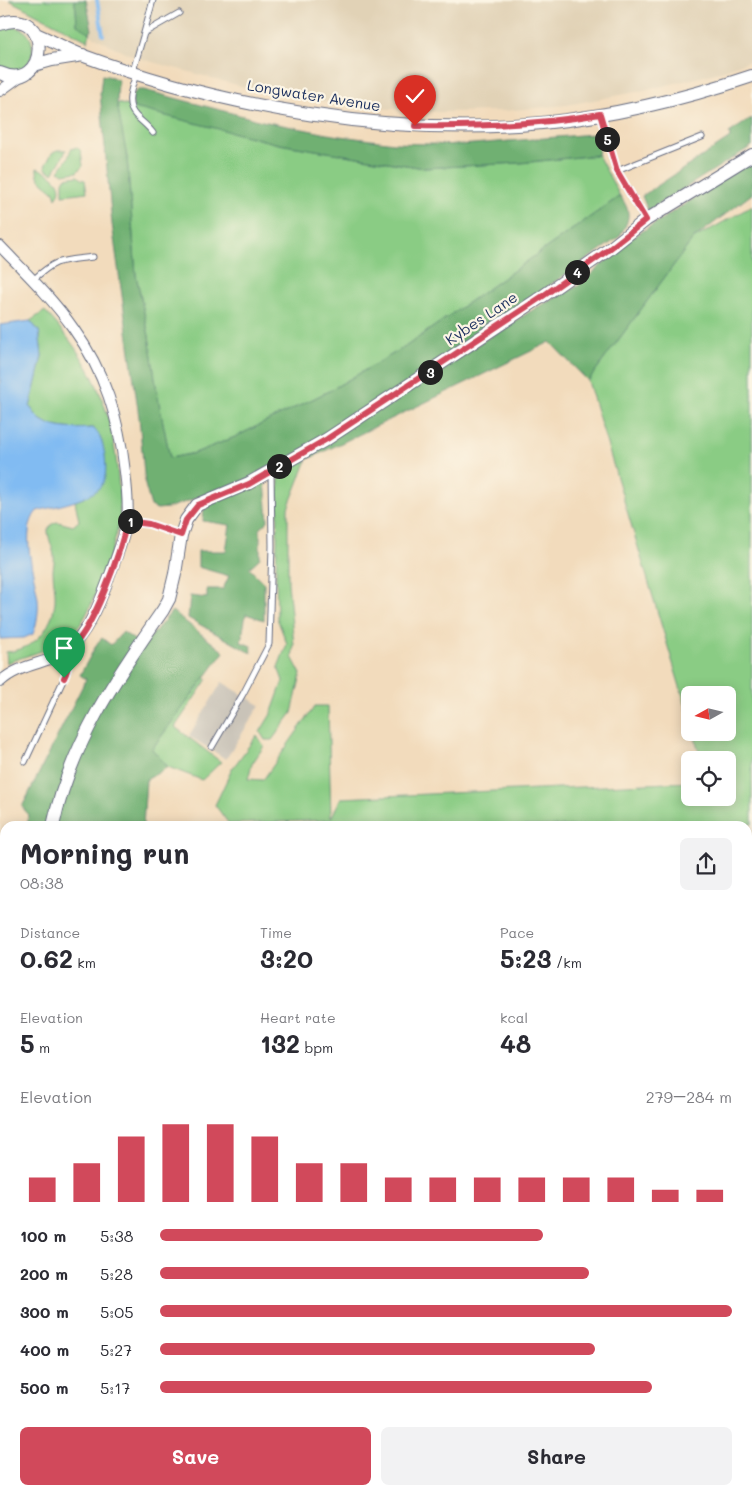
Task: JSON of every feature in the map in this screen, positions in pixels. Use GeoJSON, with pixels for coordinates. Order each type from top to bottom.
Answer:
{"type":"FeatureCollection","features":[{"type":"Feature","properties":{"kind":"street","name":"Longwater Avenue"},"geometry":{"type":"LineString","coordinates":[[2,21],[24,23],[36,34],[82,55],[222,97],[308,114],[398,124],[441,126],[541,123],[679,99],[752,76]]}},
{"type":"Feature","properties":{"kind":"street"},"geometry":{"type":"LineString","coordinates":[[34,66],[40,51],[40,44],[36,34]]}},
{"type":"Feature","properties":{"kind":"street","name":"Longwater Avenue"},"geometry":{"type":"LineString","coordinates":[[23,74],[34,66],[52,60],[82,55]]}},
{"type":"Feature","properties":{"kind":"street"},"geometry":{"type":"LineString","coordinates":[[0,73],[13,76],[23,74]]}},
{"type":"Feature","properties":{"kind":"street"},"geometry":{"type":"LineString","coordinates":[[0,91],[23,74]]}},
{"type":"Feature","properties":{"kind":"street","name":"Kybes Lane"},"geometry":{"type":"LineString","coordinates":[[54,821],[70,767],[102,702],[169,599],[181,535],[186,520],[198,505],[249,484],[327,439],[442,364],[591,262],[646,220],[752,155]]}},
{"type":"Feature","properties":{"kind":"street"},"geometry":{"type":"LineString","coordinates":[[0,246],[58,308],[89,352],[112,404],[123,452],[127,502],[127,521],[123,539],[108,581],[87,628],[68,650],[56,657],[28,664],[14,671],[0,682]]}},
{"type":"Feature","properties":{"kind":"lane"},"geometry":{"type":"LineString","coordinates":[[153,0],[130,96],[130,106],[134,115],[148,125],[153,133]]}},
{"type":"Feature","properties":{"kind":"lane"},"geometry":{"type":"LineString","coordinates":[[144,34],[178,13]]}},
{"type":"Feature","properties":{"kind":"lane"},"geometry":{"type":"LineString","coordinates":[[600,114],[617,171],[646,220]]}},
{"type":"Feature","properties":{"kind":"lane"},"geometry":{"type":"LineString","coordinates":[[617,171],[702,137]]}},
{"type":"Feature","properties":{"kind":"lane"},"geometry":{"type":"LineString","coordinates":[[33,281],[49,266],[58,261],[93,257]]}},
{"type":"Feature","properties":{"kind":"lane"},"geometry":{"type":"LineString","coordinates":[[212,747],[269,644],[272,537],[271,471]]}},
{"type":"Feature","properties":{"kind":"lane"},"geometry":{"type":"LineString","coordinates":[[127,521],[149,524],[181,535]]}},
{"type":"Feature","properties":{"kind":"lane"},"geometry":{"type":"LineString","coordinates":[[25,762],[67,672],[69,662],[68,650]]}},
{"type":"Feature","properties":{"kind":"shaded area"},"geometry":{"type":"Polygon","coordinates":[[[22,0],[752,0],[752,60],[716,73],[647,90],[567,105],[504,111],[439,112],[360,107],[263,92],[145,60],[124,52],[22,0]]]}},
{"type":"Feature","properties":{"kind":"shaded area"},"geometry":{"type":"Polygon","coordinates":[[[222,682],[260,705],[226,759],[189,736],[222,682]]]}},
{"type":"Feature","properties":{"kind":"green space"},"geometry":{"type":"Polygon","coordinates":[[[9,0],[74,0],[77,25],[90,33],[88,41],[9,0]]]}},
{"type":"Feature","properties":{"kind":"green space"},"geometry":{"type":"Polygon","coordinates":[[[74,0],[86,0],[92,30],[90,33],[77,25],[74,0]]]}},
{"type":"Feature","properties":{"kind":"green space"},"geometry":{"type":"Polygon","coordinates":[[[8,26],[23,30],[31,40],[31,59],[22,68],[16,70],[0,68],[0,28],[8,26]]]}},
{"type":"Feature","properties":{"kind":"green space"},"geometry":{"type":"Polygon","coordinates":[[[102,75],[118,80],[117,103],[127,157],[136,275],[149,336],[157,392],[170,458],[195,453],[235,437],[329,391],[405,347],[620,196],[628,216],[619,237],[361,417],[536,308],[578,286],[629,240],[752,161],[752,194],[693,239],[588,381],[550,342],[265,480],[268,521],[260,528],[260,558],[249,568],[264,583],[264,620],[246,614],[241,642],[251,646],[251,653],[188,618],[190,596],[207,598],[207,589],[223,589],[229,576],[198,567],[198,551],[226,551],[230,525],[203,521],[204,506],[246,481],[168,508],[157,509],[151,506],[145,485],[139,417],[112,224],[100,93],[102,75]]]}},
{"type":"Feature","properties":{"kind":"green space"},"geometry":{"type":"Polygon","coordinates":[[[138,90],[262,121],[333,135],[394,143],[461,145],[593,134],[598,144],[599,152],[598,155],[520,163],[424,168],[279,144],[134,108],[132,95],[138,90]]]}},
{"type":"Feature","properties":{"kind":"green space"},"geometry":{"type":"Polygon","coordinates":[[[117,103],[279,144],[424,168],[520,163],[598,155],[620,196],[405,347],[329,391],[235,437],[195,453],[170,458],[157,394],[149,336],[136,275],[127,157],[118,118],[117,103]]]}},
{"type":"Feature","properties":{"kind":"green space"},"geometry":{"type":"Polygon","coordinates":[[[752,118],[752,146],[648,211],[642,196],[730,138],[729,133],[752,118]]]}},
{"type":"Feature","properties":{"kind":"green space"},"geometry":{"type":"Polygon","coordinates":[[[77,147],[81,151],[83,166],[77,172],[64,174],[59,171],[68,158],[71,149],[77,147]]]}},
{"type":"Feature","properties":{"kind":"green space"},"geometry":{"type":"Polygon","coordinates":[[[57,150],[66,150],[53,173],[47,170],[45,166],[52,153],[57,150]]]}},
{"type":"Feature","properties":{"kind":"green space"},"geometry":{"type":"Polygon","coordinates":[[[37,168],[56,179],[60,188],[56,198],[54,192],[38,176],[37,168]]]}},
{"type":"Feature","properties":{"kind":"green space"},"geometry":{"type":"Polygon","coordinates":[[[78,176],[85,180],[87,192],[63,195],[63,182],[65,178],[78,176]]]}},
{"type":"Feature","properties":{"kind":"green space"},"geometry":{"type":"Polygon","coordinates":[[[752,206],[752,821],[227,821],[215,805],[232,769],[257,735],[264,746],[252,764],[248,779],[263,780],[315,706],[328,706],[331,818],[341,798],[681,782],[681,806],[736,806],[736,751],[699,751],[696,741],[736,741],[736,686],[681,686],[681,690],[588,381],[693,239],[752,206]]]}},
{"type":"Feature","properties":{"kind":"green space"},"geometry":{"type":"Polygon","coordinates":[[[45,311],[62,330],[88,368],[105,407],[115,452],[120,514],[113,546],[83,621],[73,633],[58,644],[7,663],[6,652],[25,647],[33,642],[46,629],[50,621],[55,598],[54,558],[48,530],[53,523],[58,522],[73,526],[79,521],[75,501],[86,497],[94,428],[74,429],[53,426],[41,420],[30,407],[42,356],[39,331],[30,321],[45,311]]]}},
{"type":"Feature","properties":{"kind":"green space"},"geometry":{"type":"Polygon","coordinates":[[[307,460],[288,508],[288,583],[294,645],[292,657],[301,674],[292,713],[272,740],[265,740],[260,732],[271,714],[283,681],[278,667],[287,644],[277,618],[276,573],[279,474],[307,460]]]}},
{"type":"Feature","properties":{"kind":"green space"},"geometry":{"type":"Polygon","coordinates":[[[172,611],[224,652],[152,749],[168,767],[146,780],[143,821],[28,821],[29,815],[22,807],[86,679],[80,675],[98,642],[102,638],[111,645],[123,632],[143,646],[172,611]]]}},
{"type":"Feature","properties":{"kind":"green space"},"geometry":{"type":"Polygon","coordinates":[[[205,677],[207,679],[175,727],[221,762],[202,780],[168,767],[152,749],[205,677]]]}},
{"type":"Feature","properties":{"kind":"water"},"geometry":{"type":"Polygon","coordinates":[[[30,321],[39,331],[42,356],[30,407],[41,420],[53,426],[73,429],[93,428],[103,444],[106,471],[101,486],[88,496],[37,511],[29,530],[30,554],[38,599],[36,626],[33,634],[24,638],[0,639],[0,325],[30,321]]]}},
{"type":"Feature","properties":{"kind":"waterway"},"geometry":{"type":"LineString","coordinates":[[97,0],[103,35]]}},
{"type":"Feature","properties":{"kind":"route"},"geometry":{"type":"LineString","coordinates":[[64,678],[69,662],[68,650],[87,628],[108,581],[123,539],[127,521],[142,522],[181,535],[186,520],[198,505],[249,484],[327,439],[543,296],[608,250],[646,220],[617,171],[600,114],[541,123],[415,126]]}}]}
